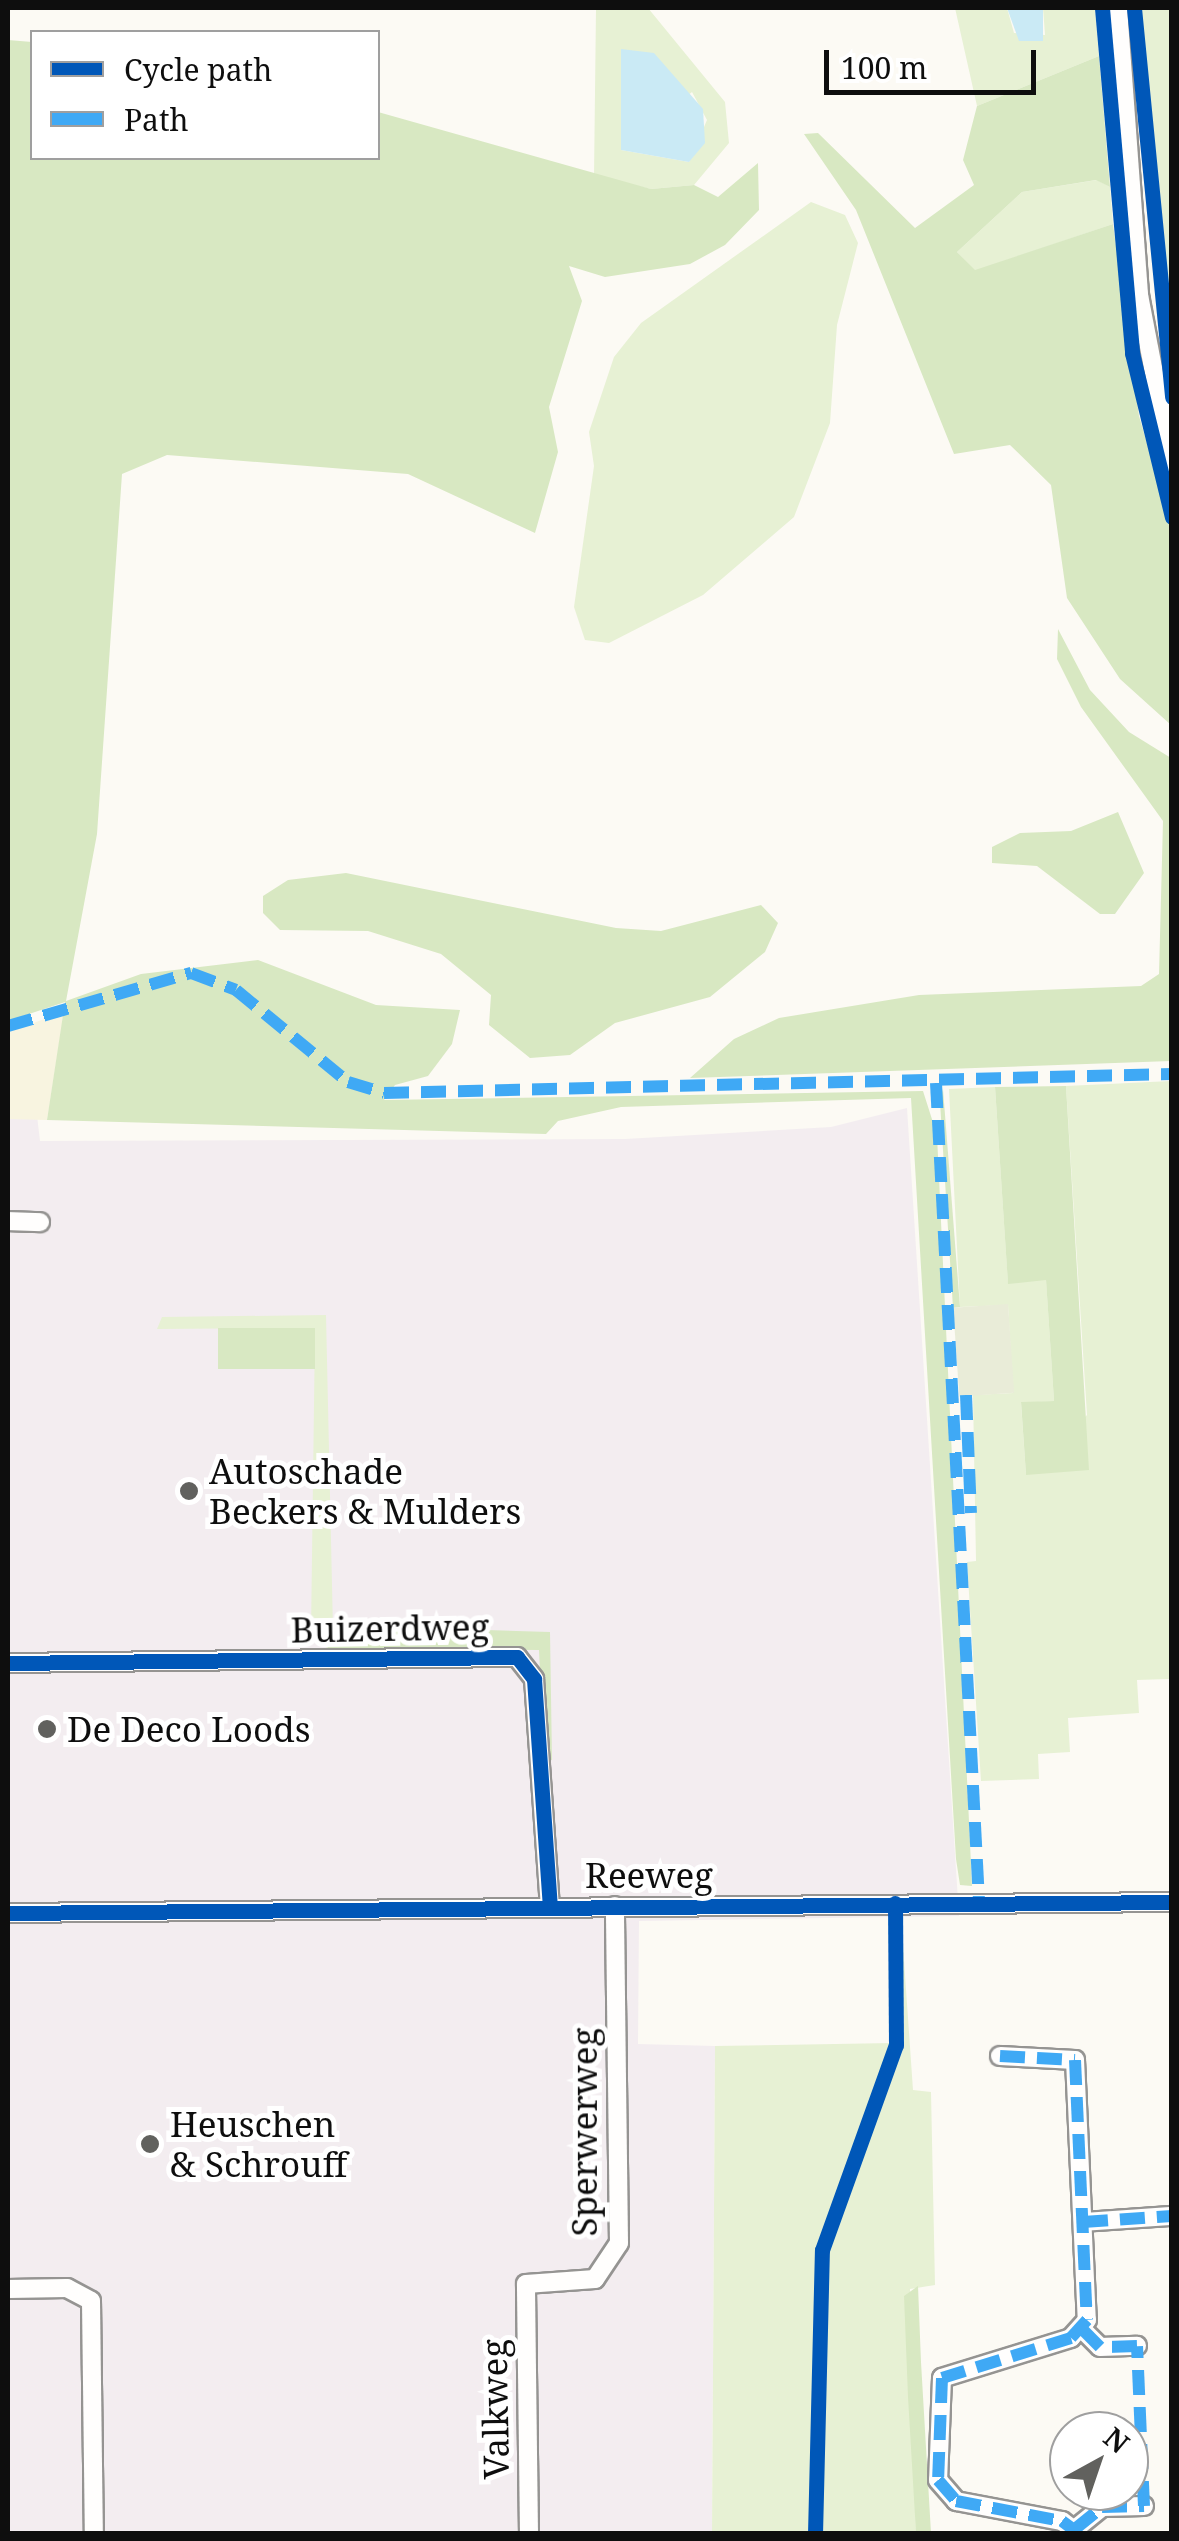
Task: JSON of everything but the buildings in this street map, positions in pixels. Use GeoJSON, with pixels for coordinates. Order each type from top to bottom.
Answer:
{"type":"FeatureCollection","features":[{"type":"Feature","properties":{"kind":"street"},"geometry":{"type":"LineString","coordinates":[[1118,8],[1140,294],[1172,466]]}},
{"type":"Feature","properties":{"kind":"street"},"geometry":{"type":"LineString","coordinates":[[8,1221],[40,1222]]}},
{"type":"Feature","properties":{"kind":"street","name":"Buizerdweg"},"geometry":{"type":"LineString","coordinates":[[8,1663],[517,1657],[534,1679],[550,1906]]}},
{"type":"Feature","properties":{"kind":"street","name":"Reeweg"},"geometry":{"type":"LineString","coordinates":[[8,1913],[1172,1902]]}},
{"type":"Feature","properties":{"kind":"street","name":"Sperwerweg"},"geometry":{"type":"LineString","coordinates":[[526,2284],[595,2279],[617,2257],[615,1906]]}},
{"type":"Feature","properties":{"kind":"street"},"geometry":{"type":"LineString","coordinates":[[1000,2056],[1075,2060],[1083,2222],[1082,2329],[1100,2347],[1137,2346]]}},
{"type":"Feature","properties":{"kind":"street"},"geometry":{"type":"LineString","coordinates":[[1083,2222],[1172,2216]]}},
{"type":"Feature","properties":{"kind":"street","name":"Valkweg"},"geometry":{"type":"LineString","coordinates":[[526,2284],[529,2534]]}},
{"type":"Feature","properties":{"kind":"street"},"geometry":{"type":"LineString","coordinates":[[8,2289],[88,2297],[94,2534]]}},
{"type":"Feature","properties":{"kind":"street"},"geometry":{"type":"LineString","coordinates":[[1082,2329],[950,2372],[934,2397],[942,2492],[1077,2531],[1099,2511]]}},
{"type":"Feature","properties":{"kind":"shaded area"},"geometry":{"type":"Polygon","coordinates":[[[64,1012],[47,1120],[8,1119],[8,1032],[64,1012]]]}},
{"type":"Feature","properties":{"kind":"shaded area"},"geometry":{"type":"Polygon","coordinates":[[[28,1039],[40,1141],[625,1139],[831,1127],[907,1108],[959,1916],[639,1921],[638,2044],[715,2046],[712,2533],[8,2533],[8,1041],[28,1039]]]}},
{"type":"Feature","properties":{"kind":"green space"},"geometry":{"type":"Polygon","coordinates":[[[596,8],[648,8],[725,102],[729,143],[694,185],[651,189],[594,176],[596,8]],[[692,92],[621,150],[689,162],[707,120],[692,92]]]}},
{"type":"Feature","properties":{"kind":"green space"},"geometry":{"type":"Polygon","coordinates":[[[955,8],[1007,8],[1014,33],[1045,35],[1043,8],[1095,8],[1099,56],[977,106],[955,8]]]}},
{"type":"Feature","properties":{"kind":"green space"},"geometry":{"type":"Polygon","coordinates":[[[1135,8],[1171,8],[1171,384],[1159,304],[1135,8]]]}},
{"type":"Feature","properties":{"kind":"green space"},"geometry":{"type":"Polygon","coordinates":[[[8,40],[30,42],[30,160],[380,160],[380,113],[651,189],[694,185],[718,197],[758,163],[759,210],[725,245],[690,264],[605,277],[569,266],[582,301],[549,407],[558,452],[535,533],[408,474],[167,455],[122,474],[97,834],[66,1001],[141,974],[258,960],[376,1005],[460,1010],[452,1044],[428,1076],[395,1085],[384,1100],[923,1091],[937,1135],[972,1886],[960,1885],[956,1859],[911,1098],[621,1107],[558,1121],[546,1134],[47,1120],[65,1002],[8,1021],[8,40]]]}},
{"type":"Feature","properties":{"kind":"green space"},"geometry":{"type":"Polygon","coordinates":[[[1099,56],[1110,187],[1096,180],[1022,192],[957,252],[975,270],[1113,224],[1139,416],[1171,525],[1171,725],[1120,679],[1067,598],[1051,485],[1010,445],[954,454],[856,210],[804,134],[818,133],[915,228],[974,185],[963,160],[977,106],[1099,56]]]}},
{"type":"Feature","properties":{"kind":"green space"},"geometry":{"type":"Polygon","coordinates":[[[1097,180],[1110,187],[1113,224],[975,271],[957,252],[1022,192],[1097,180]]]}},
{"type":"Feature","properties":{"kind":"green space"},"geometry":{"type":"Polygon","coordinates":[[[811,202],[845,215],[858,243],[837,325],[830,423],[794,517],[703,595],[609,643],[585,640],[574,607],[594,466],[589,432],[614,357],[641,323],[811,202]]]}},
{"type":"Feature","properties":{"kind":"green space"},"geometry":{"type":"Polygon","coordinates":[[[1058,629],[1090,690],[1129,732],[1171,758],[1171,1061],[690,1078],[734,1039],[779,1018],[919,995],[1141,986],[1159,974],[1163,821],[1081,707],[1057,659],[1058,629]]]}},
{"type":"Feature","properties":{"kind":"green space"},"geometry":{"type":"Polygon","coordinates":[[[1118,812],[1144,873],[1115,914],[1100,914],[1037,866],[992,863],[992,847],[1020,833],[1071,831],[1118,812]]]}},
{"type":"Feature","properties":{"kind":"green space"},"geometry":{"type":"Polygon","coordinates":[[[346,873],[616,928],[661,931],[761,905],[778,923],[765,952],[710,997],[615,1023],[570,1055],[530,1058],[489,1025],[491,995],[441,954],[368,931],[280,930],[263,913],[263,896],[288,880],[346,873]]]}},
{"type":"Feature","properties":{"kind":"green space"},"geometry":{"type":"Polygon","coordinates":[[[1171,1081],[1169,1679],[1137,1680],[1139,1713],[1068,1718],[1070,1752],[1038,1754],[1039,1779],[981,1781],[967,1562],[976,1561],[973,1395],[1013,1393],[1008,1305],[960,1307],[949,1089],[995,1087],[1008,1283],[1046,1279],[1054,1401],[1021,1403],[1026,1475],[1087,1415],[1066,1086],[1171,1081]]]}},
{"type":"Feature","properties":{"kind":"green space"},"geometry":{"type":"Polygon","coordinates":[[[1066,1086],[1089,1470],[1026,1475],[1021,1402],[1054,1401],[1046,1280],[1008,1284],[995,1087],[1066,1086]]]}},
{"type":"Feature","properties":{"kind":"green space"},"geometry":{"type":"Polygon","coordinates":[[[943,1089],[960,1307],[953,1308],[940,1102],[943,1089]]]}},
{"type":"Feature","properties":{"kind":"green space"},"geometry":{"type":"Polygon","coordinates":[[[1008,1304],[1014,1393],[959,1397],[953,1308],[1008,1304]]]}},
{"type":"Feature","properties":{"kind":"green space"},"geometry":{"type":"Polygon","coordinates":[[[326,1315],[333,1630],[326,1626],[328,1649],[311,1632],[315,1328],[157,1329],[162,1317],[326,1315]]]}},
{"type":"Feature","properties":{"kind":"green space"},"geometry":{"type":"Polygon","coordinates":[[[218,1328],[315,1328],[315,1369],[218,1369],[218,1328]]]}},
{"type":"Feature","properties":{"kind":"green space"},"geometry":{"type":"Polygon","coordinates":[[[325,1625],[550,1632],[552,1760],[544,1762],[539,1650],[328,1649],[325,1625]]]}},
{"type":"Feature","properties":{"kind":"green space"},"geometry":{"type":"Polygon","coordinates":[[[901,1917],[913,2090],[931,2092],[935,2285],[910,2289],[916,2533],[819,2534],[826,2254],[899,2051],[901,1917]]]}},
{"type":"Feature","properties":{"kind":"green space"},"geometry":{"type":"Polygon","coordinates":[[[893,2043],[817,2252],[810,2533],[712,2533],[715,2046],[893,2043]]]}},
{"type":"Feature","properties":{"kind":"green space"},"geometry":{"type":"Polygon","coordinates":[[[918,2286],[931,2533],[916,2533],[908,2397],[904,2296],[918,2286]]]}},
{"type":"Feature","properties":{"kind":"water"},"geometry":{"type":"Polygon","coordinates":[[[1007,8],[1043,8],[1043,41],[1019,41],[1007,8]]]}},
{"type":"Feature","properties":{"kind":"water"},"geometry":{"type":"Polygon","coordinates":[[[621,49],[654,53],[703,109],[705,143],[689,162],[621,150],[621,49]]]}},
{"type":"Feature","properties":{"kind":"marked path"},"geometry":{"type":"LineString","coordinates":[[8,1026],[191,973],[236,990],[348,1082],[384,1093],[1172,1074]]}},
{"type":"Feature","properties":{"kind":"marked path"},"geometry":{"type":"LineString","coordinates":[[936,1083],[979,1902]]}},
{"type":"Feature","properties":{"kind":"marked path"},"geometry":{"type":"LineString","coordinates":[[966,1395],[971,1513]]}},
{"type":"Feature","properties":{"kind":"marked path"},"geometry":{"type":"LineString","coordinates":[[1000,2056],[1075,2060],[1087,2320],[1071,2338],[942,2378],[938,2480],[956,2501],[1062,2521],[1079,2534]]}},
{"type":"Feature","properties":{"kind":"marked path"},"geometry":{"type":"LineString","coordinates":[[1083,2222],[1172,2216]]}},
{"type":"Feature","properties":{"kind":"marked path"},"geometry":{"type":"LineString","coordinates":[[1075,2529],[1102,2507],[1144,2506],[1137,2346],[1100,2347],[1082,2329]]}},
{"type":"Feature","properties":{"kind":"cycle path"},"geometry":{"type":"LineString","coordinates":[[1102,8],[1132,353],[1172,517]]}},
{"type":"Feature","properties":{"kind":"cycle path"},"geometry":{"type":"LineString","coordinates":[[1134,8],[1172,397]]}},
{"type":"Feature","properties":{"kind":"cycle path"},"geometry":{"type":"LineString","coordinates":[[8,1663],[517,1657],[534,1679],[550,1905]]}},
{"type":"Feature","properties":{"kind":"cycle path"},"geometry":{"type":"LineString","coordinates":[[8,1913],[1172,1902]]}},
{"type":"Feature","properties":{"kind":"cycle path"},"geometry":{"type":"LineString","coordinates":[[815,2534],[822,2250],[896,2045],[895,1903]]}},
{"type":"Feature","properties":{"kind":"place","name":"Autoschade Beckers & Mulders"},"geometry":{"type":"Point","coordinates":[189,1491]}},
{"type":"Feature","properties":{"kind":"place","name":"De Deco Loods"},"geometry":{"type":"Point","coordinates":[47,1729]}},
{"type":"Feature","properties":{"kind":"place","name":"Heuschen & Schrouff"},"geometry":{"type":"Point","coordinates":[150,2144]}}]}
